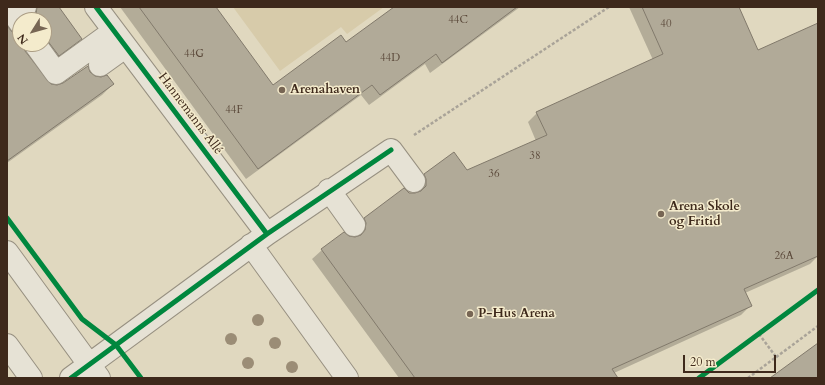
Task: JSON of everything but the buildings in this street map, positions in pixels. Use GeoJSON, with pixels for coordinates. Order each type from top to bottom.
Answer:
{"type":"FeatureCollection","features":[{"type":"Feature","properties":{"kind":"street"},"geometry":{"type":"LineString","coordinates":[[15,12],[26,7]]}},
{"type":"Feature","properties":{"kind":"street","name":"Hannemanns Allé"},"geometry":{"type":"LineString","coordinates":[[96,7],[259,240],[347,378]]}},
{"type":"Feature","properties":{"kind":"street"},"geometry":{"type":"LineString","coordinates":[[41,52],[56,73],[119,39]]}},
{"type":"Feature","properties":{"kind":"street"},"geometry":{"type":"LineString","coordinates":[[100,66],[119,39]]}},
{"type":"Feature","properties":{"kind":"street"},"geometry":{"type":"LineString","coordinates":[[72,378],[94,371],[259,240],[329,190],[391,150],[414,181]]}},
{"type":"Feature","properties":{"kind":"street"},"geometry":{"type":"LineString","coordinates":[[329,190],[354,225]]}},
{"type":"Feature","properties":{"kind":"street"},"geometry":{"type":"LineString","coordinates":[[7,252],[94,371]]}},
{"type":"Feature","properties":{"kind":"street"},"geometry":{"type":"LineString","coordinates":[[7,345],[31,378]]}},
{"type":"Feature","properties":{"kind":"path"},"geometry":{"type":"LineString","coordinates":[[391,150],[609,7]]}},
{"type":"Feature","properties":{"kind":"path"},"geometry":{"type":"LineString","coordinates":[[748,378],[818,326]]}},
{"type":"Feature","properties":{"kind":"path"},"geometry":{"type":"LineString","coordinates":[[753,338],[765,329]]}},
{"type":"Feature","properties":{"kind":"path"},"geometry":{"type":"LineString","coordinates":[[759,334],[776,357]]}},
{"type":"Feature","properties":{"kind":"shaded area"},"geometry":{"type":"Polygon","coordinates":[[[233,7],[384,7],[347,34],[341,27],[280,71],[233,7]]]}},
{"type":"Feature","properties":{"kind":"cycle path"},"geometry":{"type":"LineString","coordinates":[[96,7],[267,234]]}},
{"type":"Feature","properties":{"kind":"cycle path"},"geometry":{"type":"LineString","coordinates":[[71,378],[267,234],[391,150]]}},
{"type":"Feature","properties":{"kind":"cycle path"},"geometry":{"type":"LineString","coordinates":[[7,218],[82,319],[116,345],[141,378]]}},
{"type":"Feature","properties":{"kind":"cycle path"},"geometry":{"type":"LineString","coordinates":[[699,378],[818,290]]}},
{"type":"Feature","properties":{"kind":"place","name":"Arenahaven"},"geometry":{"type":"Point","coordinates":[282,90]}},
{"type":"Feature","properties":{"kind":"place","name":"Arena Skole og Fritid"},"geometry":{"type":"Point","coordinates":[661,214]}},
{"type":"Feature","properties":{"kind":"place","name":"P-Hus Arena"},"geometry":{"type":"Point","coordinates":[470,314]}}]}
